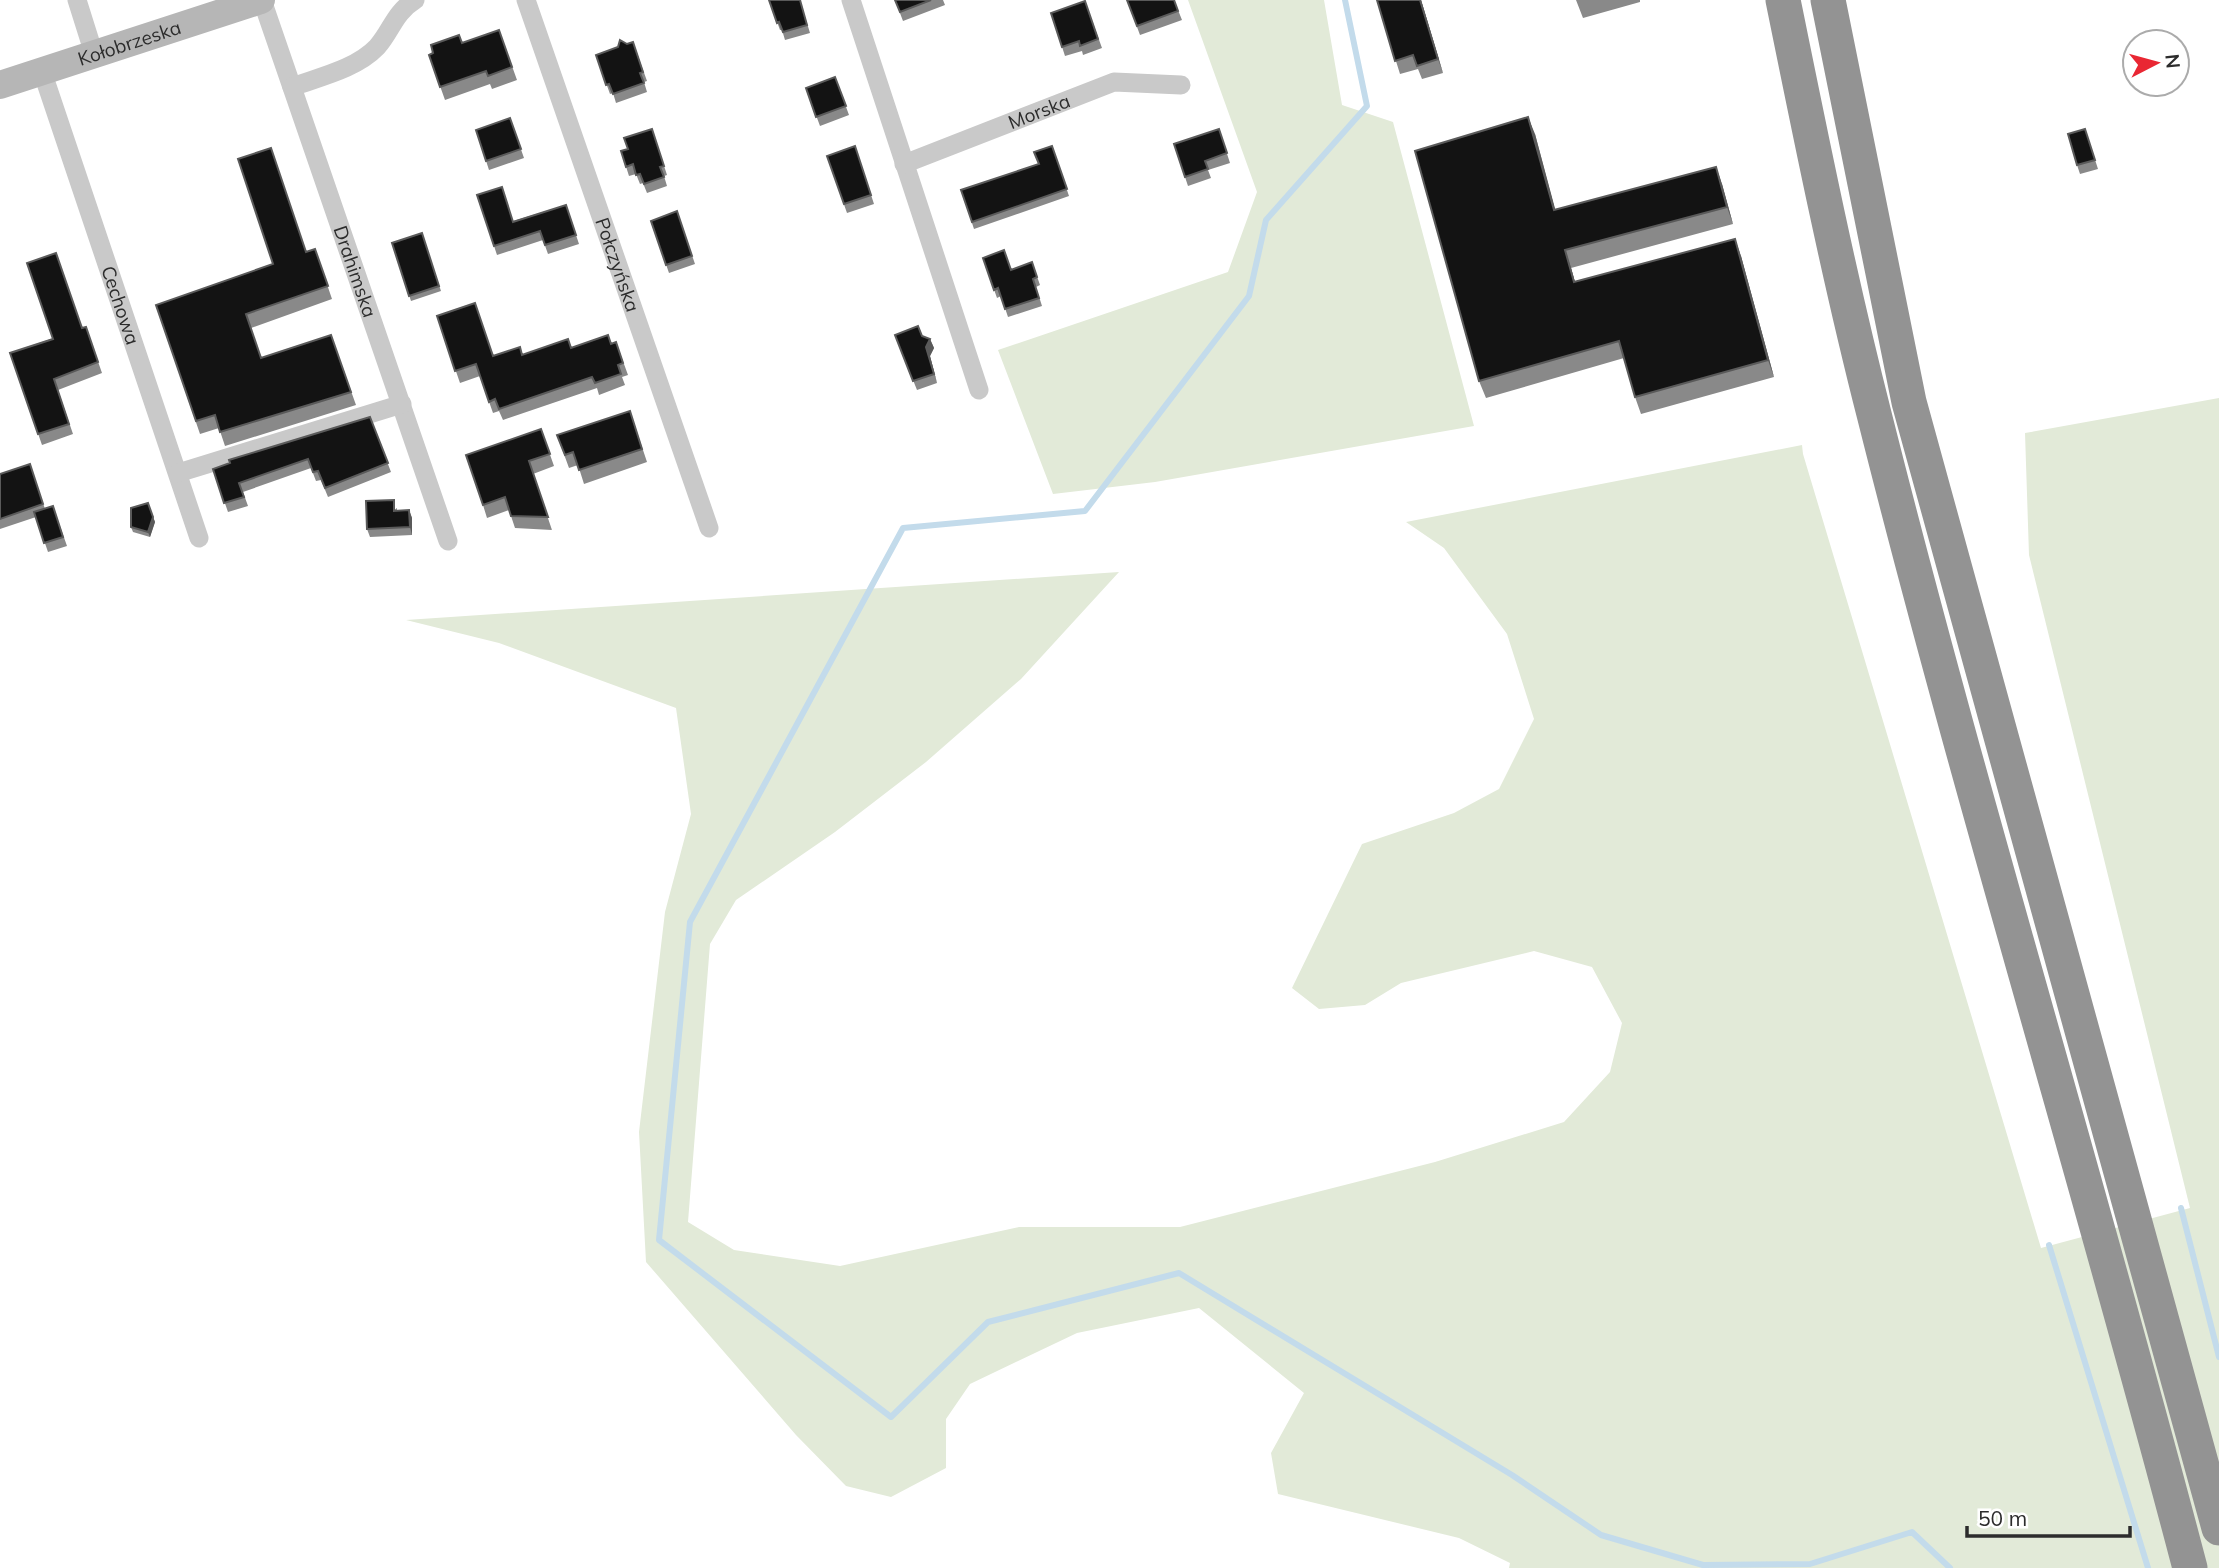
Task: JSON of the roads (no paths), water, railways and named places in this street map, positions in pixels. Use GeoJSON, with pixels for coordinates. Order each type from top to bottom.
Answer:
{"type":"FeatureCollection","features":[{"type":"Feature","properties":{"kind":"highway"},"geometry":{"type":"LineString","coordinates":[[1783,0],[1826,208],[1874,413],[2190,1568]]}},
{"type":"Feature","properties":{"kind":"highway"},"geometry":{"type":"LineString","coordinates":[[1828,0],[1909,402],[2219,1528]]}},
{"type":"Feature","properties":{"kind":"main road","name":"Kołobrzeska"},"geometry":{"type":"LineString","coordinates":[[0,85],[261,0]]}},
{"type":"Feature","properties":{"kind":"street"},"geometry":{"type":"LineString","coordinates":[[77,0],[94,54]]}},
{"type":"Feature","properties":{"kind":"street","name":"Drahimska"},"geometry":{"type":"LineString","coordinates":[[261,0],[448,541]]}},
{"type":"Feature","properties":{"kind":"street"},"geometry":{"type":"LineString","coordinates":[[292,87],[348,67],[376,48],[402,8],[415,0]]}},
{"type":"Feature","properties":{"kind":"street","name":"Połczyńska"},"geometry":{"type":"LineString","coordinates":[[526,0],[709,528]]}},
{"type":"Feature","properties":{"kind":"street"},"geometry":{"type":"LineString","coordinates":[[851,0],[979,390]]}},
{"type":"Feature","properties":{"kind":"street","name":"Cechowa"},"geometry":{"type":"LineString","coordinates":[[42,71],[199,538]]}},
{"type":"Feature","properties":{"kind":"street","name":"Morska"},"geometry":{"type":"LineString","coordinates":[[904,164],[1114,82],[1181,85]]}},
{"type":"Feature","properties":{"kind":"street"},"geometry":{"type":"LineString","coordinates":[[178,473],[402,404]]}},
{"type":"Feature","properties":{"kind":"waterway"},"geometry":{"type":"LineString","coordinates":[[1345,0],[1367,106],[1266,220],[1249,296],[1085,511],[903,528],[690,922],[659,1240],[891,1417],[988,1322],[1179,1273],[1512,1475],[1601,1535],[1703,1565],[1810,1564],[1912,1532],[1950,1568]]}},
{"type":"Feature","properties":{"kind":"waterway"},"geometry":{"type":"LineString","coordinates":[[2181,1208],[2219,1357]]}},
{"type":"Feature","properties":{"kind":"waterway"},"geometry":{"type":"LineString","coordinates":[[2049,1245],[2148,1568]]}}]}
